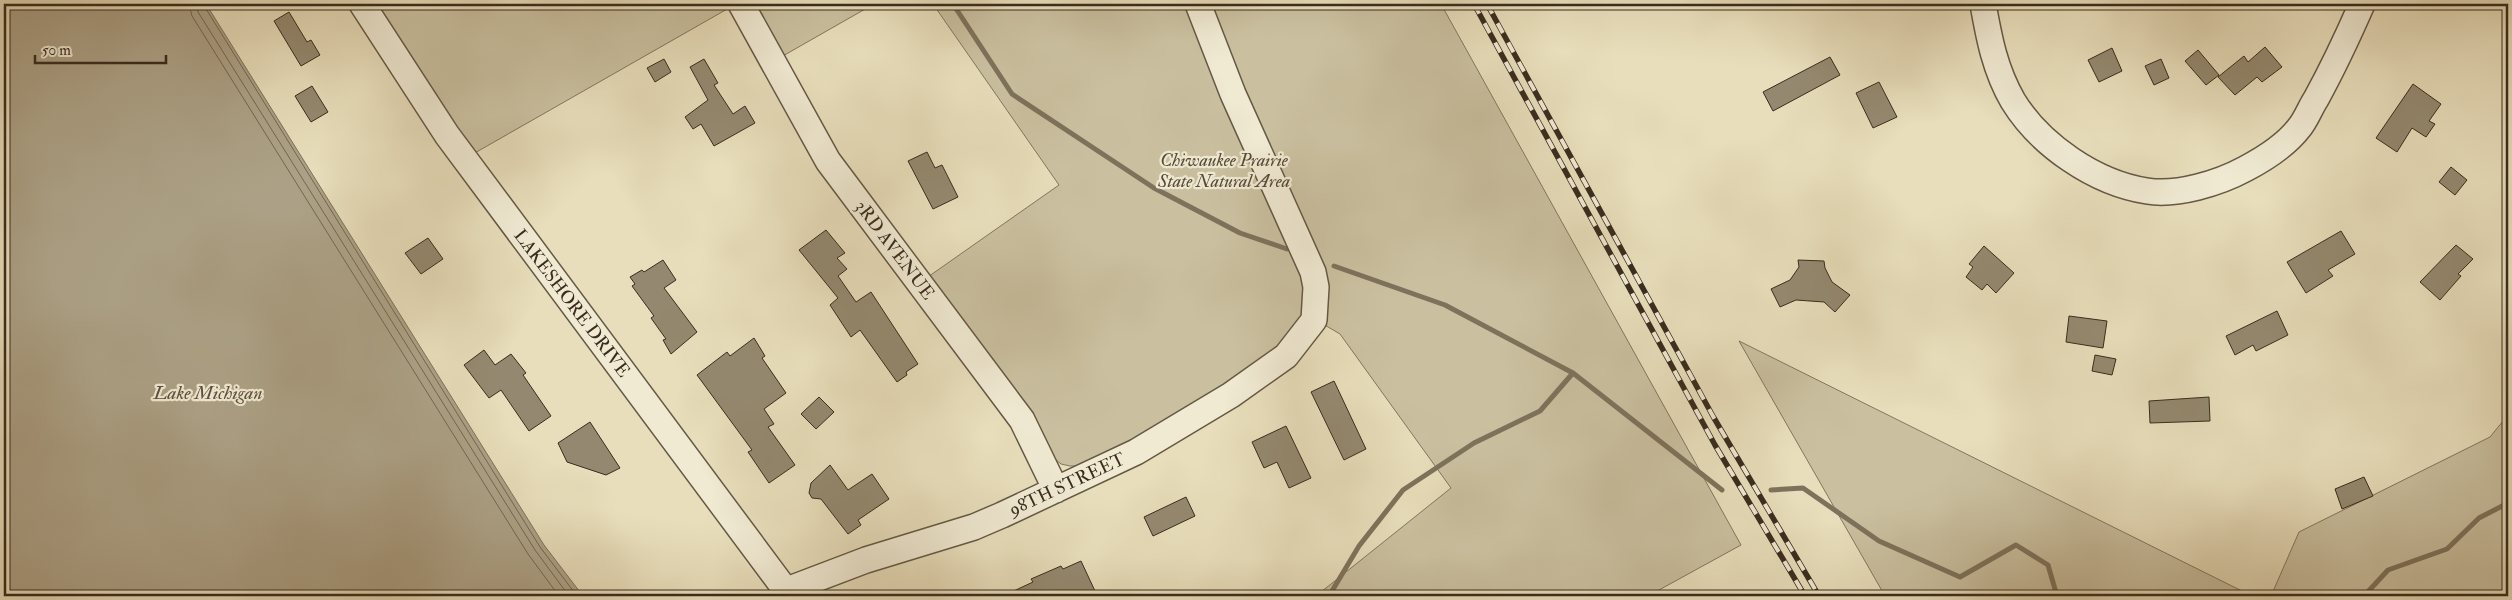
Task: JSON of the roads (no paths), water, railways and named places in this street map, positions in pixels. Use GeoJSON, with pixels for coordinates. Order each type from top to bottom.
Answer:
{"type":"FeatureCollection","features":[{"type":"Feature","properties":{"kind":"street","name":"LAKESHORE DRIVE"},"geometry":{"type":"LineString","coordinates":[[362,4],[447,135],[788,593]]}},
{"type":"Feature","properties":{"kind":"street","name":"3RD AVENUE"},"geometry":{"type":"LineString","coordinates":[[742,4],[828,161],[1022,420],[1056,490]]}},
{"type":"Feature","properties":{"kind":"street","name":"98TH STREET"},"geometry":{"type":"LineString","coordinates":[[788,593],[866,560],[974,527],[1136,452],[1231,396],[1286,356],[1314,320],[1316,286],[1313,272],[1233,94],[1198,4]]}},
{"type":"Feature","properties":{"kind":"street"},"geometry":{"type":"LineString","coordinates":[[1984,4],[1992,54],[2013,100],[2039,135],[2077,163],[2114,183],[2149,192],[2182,189],[2222,181],[2263,160],[2299,129],[2336,62],[2362,4]]}},
{"type":"Feature","properties":{"kind":"water","name":"Lake Michigan"},"geometry":{"type":"Polygon","coordinates":[[[4,4],[206,4],[544,545],[583,596],[4,596],[4,4]]]}},
{"type":"Feature","properties":{"kind":"waterway"},"geometry":{"type":"LineString","coordinates":[[953,4],[1012,94],[1154,188],[1240,233],[1287,249]]}},
{"type":"Feature","properties":{"kind":"waterway"},"geometry":{"type":"LineString","coordinates":[[1334,266],[1445,305],[1573,373],[1722,490]]}},
{"type":"Feature","properties":{"kind":"waterway"},"geometry":{"type":"LineString","coordinates":[[1329,596],[1359,546],[1403,490],[1474,443],[1540,411],[1573,373]]}},
{"type":"Feature","properties":{"kind":"waterway"},"geometry":{"type":"LineString","coordinates":[[1771,490],[1803,488],[1879,541],[1960,577],[2016,545],[2048,565],[2057,596]]}},
{"type":"Feature","properties":{"kind":"waterway"},"geometry":{"type":"LineString","coordinates":[[2364,596],[2388,570],[2447,549],[2479,518],[2508,503]]}},
{"type":"Feature","properties":{"kind":"railway"},"geometry":{"type":"LineString","coordinates":[[1474,4],[1715,445],[1805,596]]}},
{"type":"Feature","properties":{"kind":"railway"},"geometry":{"type":"LineString","coordinates":[[1487,4],[1714,418],[1819,596]]}},
{"type":"Feature","properties":{"kind":"park label","name":"Chiwaukee Prairie State Natural Area"},"geometry":{"type":"Point","coordinates":[1224,170]}}]}
